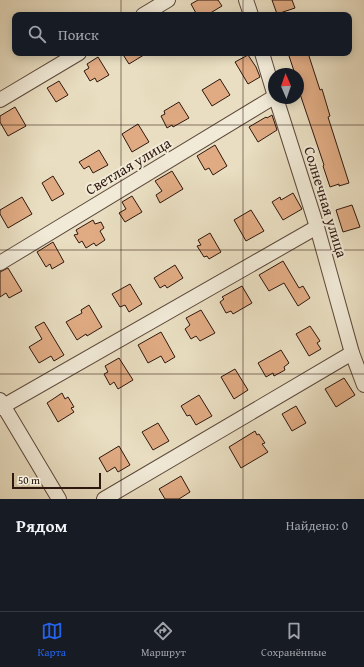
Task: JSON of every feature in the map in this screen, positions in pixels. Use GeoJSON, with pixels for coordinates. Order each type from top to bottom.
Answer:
{"type":"FeatureCollection","features":[{"type":"Feature","properties":{"kind":"street"},"geometry":{"type":"LineString","coordinates":[[148,12],[168,0]]}},
{"type":"Feature","properties":{"kind":"street"},"geometry":{"type":"LineString","coordinates":[[246,0],[250,12]]}},
{"type":"Feature","properties":{"kind":"street"},"geometry":{"type":"LineString","coordinates":[[0,100],[74,56]]}},
{"type":"Feature","properties":{"kind":"street"},"geometry":{"type":"LineString","coordinates":[[263,56],[268,73]]}},
{"type":"Feature","properties":{"kind":"street","name":"Светлая улица"},"geometry":{"type":"LineString","coordinates":[[0,263],[268,102]]}},
{"type":"Feature","properties":{"kind":"street","name":"Солнечная улица"},"geometry":{"type":"LineString","coordinates":[[277,104],[317,227],[352,353],[364,385]]}},
{"type":"Feature","properties":{"kind":"street"},"geometry":{"type":"LineString","coordinates":[[60,499],[1,405],[317,227]]}},
{"type":"Feature","properties":{"kind":"street"},"geometry":{"type":"LineString","coordinates":[[104,499],[352,353]]}},
{"type":"Feature","properties":{"kind":"building"},"geometry":{"type":"Polygon","coordinates":[[[198,0],[218,0],[222,6],[212,12],[195,12],[191,4],[198,0]]]}},
{"type":"Feature","properties":{"kind":"building"},"geometry":{"type":"Polygon","coordinates":[[[272,0],[292,0],[295,8],[283,12],[276,12],[272,0]]]}},
{"type":"Feature","properties":{"kind":"building"},"geometry":{"type":"Polygon","coordinates":[[[124,56],[142,56],[129,64],[124,56]]]}},
{"type":"Feature","properties":{"kind":"building"},"geometry":{"type":"Polygon","coordinates":[[[249,56],[256,67],[260,77],[248,84],[235,62],[249,56]]]}},
{"type":"Feature","properties":{"kind":"building"},"geometry":{"type":"Polygon","coordinates":[[[289,56],[309,56],[320,90],[322,89],[330,116],[328,117],[349,183],[330,187],[323,166],[324,165],[303,104],[304,68],[293,68],[289,56]]]}},
{"type":"Feature","properties":{"kind":"building"},"geometry":{"type":"Polygon","coordinates":[[[98,57],[109,75],[97,82],[95,78],[90,81],[84,71],[89,68],[87,64],[98,57]]]}},
{"type":"Feature","properties":{"kind":"building"},"geometry":{"type":"Polygon","coordinates":[[[220,79],[230,95],[212,106],[202,90],[220,79]]]}},
{"type":"Feature","properties":{"kind":"building"},"geometry":{"type":"Polygon","coordinates":[[[59,81],[68,95],[56,102],[47,88],[59,81]]]}},
{"type":"Feature","properties":{"kind":"building"},"geometry":{"type":"Polygon","coordinates":[[[179,102],[189,118],[173,127],[172,125],[167,128],[161,116],[165,114],[164,111],[179,102]]]}},
{"type":"Feature","properties":{"kind":"building"},"geometry":{"type":"Polygon","coordinates":[[[15,107],[26,126],[8,136],[0,122],[0,116],[15,107]]]}},
{"type":"Feature","properties":{"kind":"building"},"geometry":{"type":"Polygon","coordinates":[[[272,115],[277,130],[258,142],[249,127],[272,115]]]}},
{"type":"Feature","properties":{"kind":"building"},"geometry":{"type":"Polygon","coordinates":[[[138,124],[149,142],[132,152],[122,134],[138,124]]]}},
{"type":"Feature","properties":{"kind":"building"},"geometry":{"type":"Polygon","coordinates":[[[215,145],[227,166],[213,175],[209,168],[205,170],[197,156],[215,145]]]}},
{"type":"Feature","properties":{"kind":"building"},"geometry":{"type":"Polygon","coordinates":[[[99,150],[108,165],[93,173],[89,166],[84,169],[79,162],[99,150]]]}},
{"type":"Feature","properties":{"kind":"building"},"geometry":{"type":"Polygon","coordinates":[[[172,171],[183,189],[160,203],[156,195],[162,191],[155,181],[172,171]]]}},
{"type":"Feature","properties":{"kind":"building"},"geometry":{"type":"Polygon","coordinates":[[[53,176],[64,194],[52,201],[42,183],[53,176]]]}},
{"type":"Feature","properties":{"kind":"building"},"geometry":{"type":"Polygon","coordinates":[[[293,193],[302,209],[283,220],[272,202],[280,197],[281,200],[293,193]]]}},
{"type":"Feature","properties":{"kind":"building"},"geometry":{"type":"Polygon","coordinates":[[[132,196],[142,212],[125,222],[119,213],[126,209],[122,202],[132,196]]]}},
{"type":"Feature","properties":{"kind":"building"},"geometry":{"type":"Polygon","coordinates":[[[22,197],[32,214],[8,228],[0,214],[0,210],[22,197]]]}},
{"type":"Feature","properties":{"kind":"building"},"geometry":{"type":"Polygon","coordinates":[[[352,205],[360,227],[343,232],[336,210],[352,205]]]}},
{"type":"Feature","properties":{"kind":"building"},"geometry":{"type":"Polygon","coordinates":[[[251,210],[264,231],[246,241],[234,220],[251,210]]]}},
{"type":"Feature","properties":{"kind":"building"},"geometry":{"type":"Polygon","coordinates":[[[93,220],[95,224],[101,222],[104,228],[100,231],[105,240],[96,246],[94,243],[86,248],[82,241],[79,243],[74,235],[78,234],[76,230],[93,220]]]}},
{"type":"Feature","properties":{"kind":"building"},"geometry":{"type":"Polygon","coordinates":[[[210,233],[221,252],[209,259],[207,256],[204,257],[197,246],[201,245],[198,240],[210,233]]]}},
{"type":"Feature","properties":{"kind":"building"},"geometry":{"type":"Polygon","coordinates":[[[53,242],[64,262],[52,269],[50,264],[46,267],[37,252],[53,242]]]}},
{"type":"Feature","properties":{"kind":"building"},"geometry":{"type":"Polygon","coordinates":[[[283,261],[299,288],[303,286],[310,298],[298,306],[284,283],[269,291],[259,275],[283,261]]]}},
{"type":"Feature","properties":{"kind":"building"},"geometry":{"type":"Polygon","coordinates":[[[175,265],[183,278],[167,288],[165,285],[160,288],[154,278],[175,265]]]}},
{"type":"Feature","properties":{"kind":"building"},"geometry":{"type":"Polygon","coordinates":[[[8,268],[22,291],[9,298],[6,293],[0,297],[0,272],[8,268]]]}},
{"type":"Feature","properties":{"kind":"building"},"geometry":{"type":"Polygon","coordinates":[[[130,284],[142,304],[129,312],[125,305],[120,307],[112,294],[130,284]]]}},
{"type":"Feature","properties":{"kind":"building"},"geometry":{"type":"Polygon","coordinates":[[[242,286],[252,303],[233,314],[231,311],[226,313],[220,302],[224,299],[222,297],[242,286]]]}},
{"type":"Feature","properties":{"kind":"building"},"geometry":{"type":"Polygon","coordinates":[[[89,305],[102,327],[77,340],[66,322],[82,313],[81,310],[89,305]]]}},
{"type":"Feature","properties":{"kind":"building"},"geometry":{"type":"Polygon","coordinates":[[[201,310],[215,333],[200,341],[196,336],[191,339],[185,329],[190,325],[186,318],[201,310]]]}},
{"type":"Feature","properties":{"kind":"building"},"geometry":{"type":"Polygon","coordinates":[[[44,322],[64,355],[54,361],[51,356],[39,363],[29,347],[42,339],[35,327],[44,322]]]}},
{"type":"Feature","properties":{"kind":"building"},"geometry":{"type":"Polygon","coordinates":[[[310,326],[320,341],[317,343],[321,349],[309,356],[296,334],[310,326]]]}},
{"type":"Feature","properties":{"kind":"building"},"geometry":{"type":"Polygon","coordinates":[[[161,332],[175,357],[165,363],[161,356],[148,363],[138,345],[161,332]]]}},
{"type":"Feature","properties":{"kind":"building"},"geometry":{"type":"Polygon","coordinates":[[[281,350],[289,363],[284,367],[285,370],[274,376],[273,373],[266,377],[258,363],[281,350]]]}},
{"type":"Feature","properties":{"kind":"building"},"geometry":{"type":"Polygon","coordinates":[[[119,358],[133,380],[118,389],[114,382],[110,385],[104,374],[108,372],[105,366],[119,358]]]}},
{"type":"Feature","properties":{"kind":"building"},"geometry":{"type":"Polygon","coordinates":[[[235,369],[248,390],[234,399],[221,377],[235,369]]]}},
{"type":"Feature","properties":{"kind":"building"},"geometry":{"type":"Polygon","coordinates":[[[344,378],[355,395],[336,407],[325,389],[344,378]]]}},
{"type":"Feature","properties":{"kind":"building"},"geometry":{"type":"Polygon","coordinates":[[[62,393],[65,399],[68,397],[74,407],[71,408],[74,412],[58,422],[47,403],[62,393]]]}},
{"type":"Feature","properties":{"kind":"building"},"geometry":{"type":"Polygon","coordinates":[[[199,395],[212,416],[196,425],[190,415],[187,416],[181,406],[199,395]]]}},
{"type":"Feature","properties":{"kind":"building"},"geometry":{"type":"Polygon","coordinates":[[[296,406],[306,423],[292,431],[282,414],[296,406]]]}},
{"type":"Feature","properties":{"kind":"building"},"geometry":{"type":"Polygon","coordinates":[[[158,423],[169,441],[153,450],[142,432],[158,423]]]}},
{"type":"Feature","properties":{"kind":"building"},"geometry":{"type":"Polygon","coordinates":[[[255,431],[265,443],[262,444],[268,452],[241,468],[229,447],[255,431]]]}},
{"type":"Feature","properties":{"kind":"building"},"geometry":{"type":"Polygon","coordinates":[[[119,446],[130,465],[118,472],[115,467],[107,472],[99,458],[119,446]]]}},
{"type":"Feature","properties":{"kind":"building"},"geometry":{"type":"Polygon","coordinates":[[[181,476],[190,492],[179,499],[165,499],[159,489],[181,476]]]}}]}
